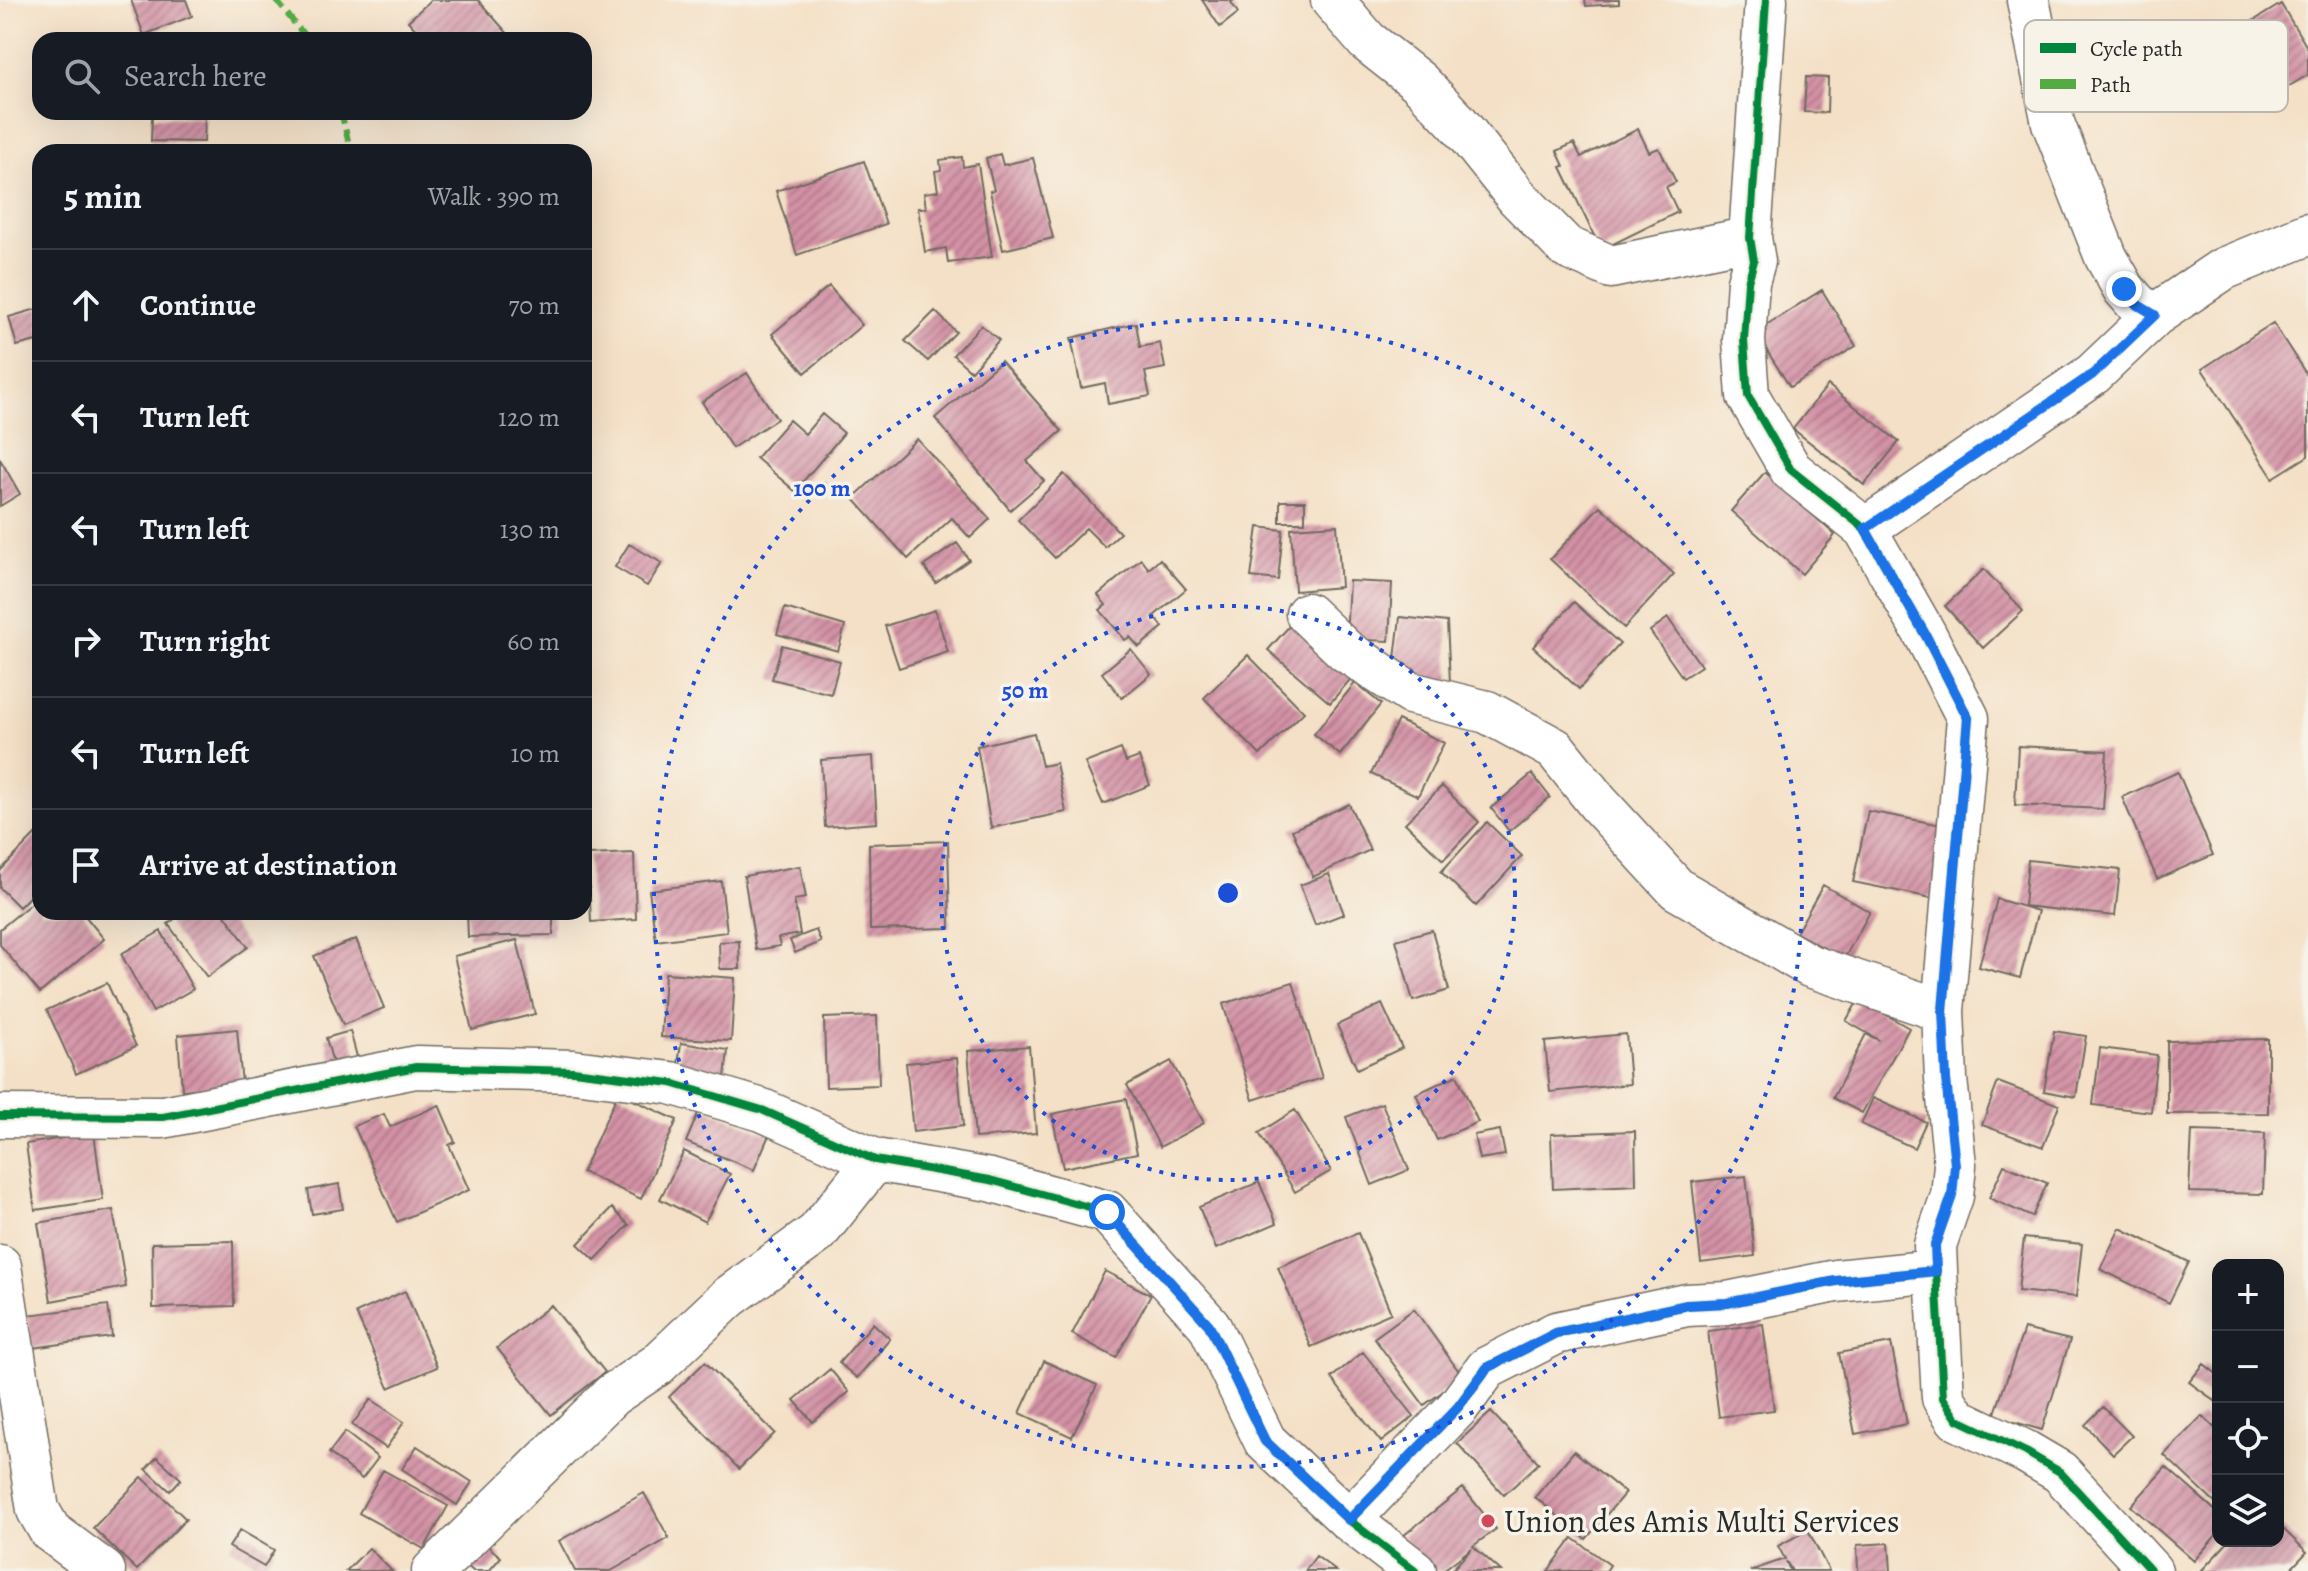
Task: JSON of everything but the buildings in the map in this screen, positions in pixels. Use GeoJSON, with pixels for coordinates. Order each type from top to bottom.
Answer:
{"type":"FeatureCollection","features":[{"type":"Feature","properties":{"kind":"street"},"geometry":{"type":"LineString","coordinates":[[1332,0],[1367,41],[1419,82],[1448,112],[1517,197],[1566,247],[1611,267],[1750,238]]}},
{"type":"Feature","properties":{"kind":"street"},"geometry":{"type":"LineString","coordinates":[[1766,0],[1750,238],[1754,261],[1748,282],[1744,340],[1748,396],[1791,470],[1865,529],[1968,718],[1943,1011],[1955,1165],[1952,1196],[1935,1245],[1943,1398],[1957,1419],[2060,1472],[2151,1571]]}},
{"type":"Feature","properties":{"kind":"street"},"geometry":{"type":"LineString","coordinates":[[2028,0],[2032,20]]}},
{"type":"Feature","properties":{"kind":"street"},"geometry":{"type":"LineString","coordinates":[[2051,112],[2106,257],[2124,289],[2138,305],[2155,315]]}},
{"type":"Feature","properties":{"kind":"street"},"geometry":{"type":"LineString","coordinates":[[1865,529],[2093,374],[2155,315],[2223,269],[2308,234]]}},
{"type":"Feature","properties":{"kind":"street"},"geometry":{"type":"LineString","coordinates":[[1307,614],[1346,651],[1410,693],[1487,712],[1555,749],[1598,803],[1677,889],[1810,966],[1943,1011]]}},
{"type":"Feature","properties":{"kind":"street"},"geometry":{"type":"LineString","coordinates":[[0,1116],[163,1117],[416,1067],[573,1071],[671,1083],[762,1110],[875,1160],[990,1180],[1107,1212],[1209,1325],[1265,1441],[1349,1520],[1415,1571]]}},
{"type":"Feature","properties":{"kind":"street"},"geometry":{"type":"LineString","coordinates":[[433,1571],[612,1395],[657,1365],[729,1297],[817,1233],[875,1160]]}},
{"type":"Feature","properties":{"kind":"street"},"geometry":{"type":"LineString","coordinates":[[0,1266],[38,1510],[50,1531],[104,1571]]}},
{"type":"Feature","properties":{"kind":"street"},"geometry":{"type":"LineString","coordinates":[[1349,1520],[1458,1407],[1487,1368],[1556,1333],[1687,1305],[1727,1303],[1836,1281],[1936,1271]]}},
{"type":"Feature","properties":{"kind":"marked path"},"geometry":{"type":"LineString","coordinates":[[276,0],[302,32]]}},
{"type":"Feature","properties":{"kind":"marked path"},"geometry":{"type":"LineString","coordinates":[[343,120],[349,144]]}},
{"type":"Feature","properties":{"kind":"cycle path"},"geometry":{"type":"LineString","coordinates":[[1766,0],[1750,238],[1754,261],[1748,282],[1744,340],[1748,396],[1791,470],[1865,529],[1968,718],[1943,1011]]}},
{"type":"Feature","properties":{"kind":"cycle path"},"geometry":{"type":"LineString","coordinates":[[0,1116],[163,1117],[416,1067],[573,1071],[671,1083],[762,1110],[875,1160],[990,1180],[1107,1212],[1209,1325],[1265,1441],[1349,1520],[1415,1571]]}},
{"type":"Feature","properties":{"kind":"cycle path"},"geometry":{"type":"LineString","coordinates":[[1349,1520],[1458,1407],[1487,1368],[1556,1333],[1687,1305],[1727,1303],[1836,1281],[1936,1271],[1943,1398],[1957,1419],[2060,1472],[2151,1571]]}},
{"type":"Feature","properties":{"kind":"place","name":"Union des Amis Multi Services"},"geometry":{"type":"Point","coordinates":[1488,1521]}},
{"type":"Feature","properties":{"kind":"route"},"geometry":{"type":"LineString","coordinates":[[1107,1212],[1209,1325],[1265,1441],[1349,1520],[1458,1407],[1487,1368],[1556,1333],[1687,1305],[1727,1303],[1836,1281],[1936,1271],[1935,1245],[1952,1196],[1955,1165],[1943,1011],[1968,718],[1865,529],[2093,374],[2155,315],[2138,305],[2124,289]]}}]}
